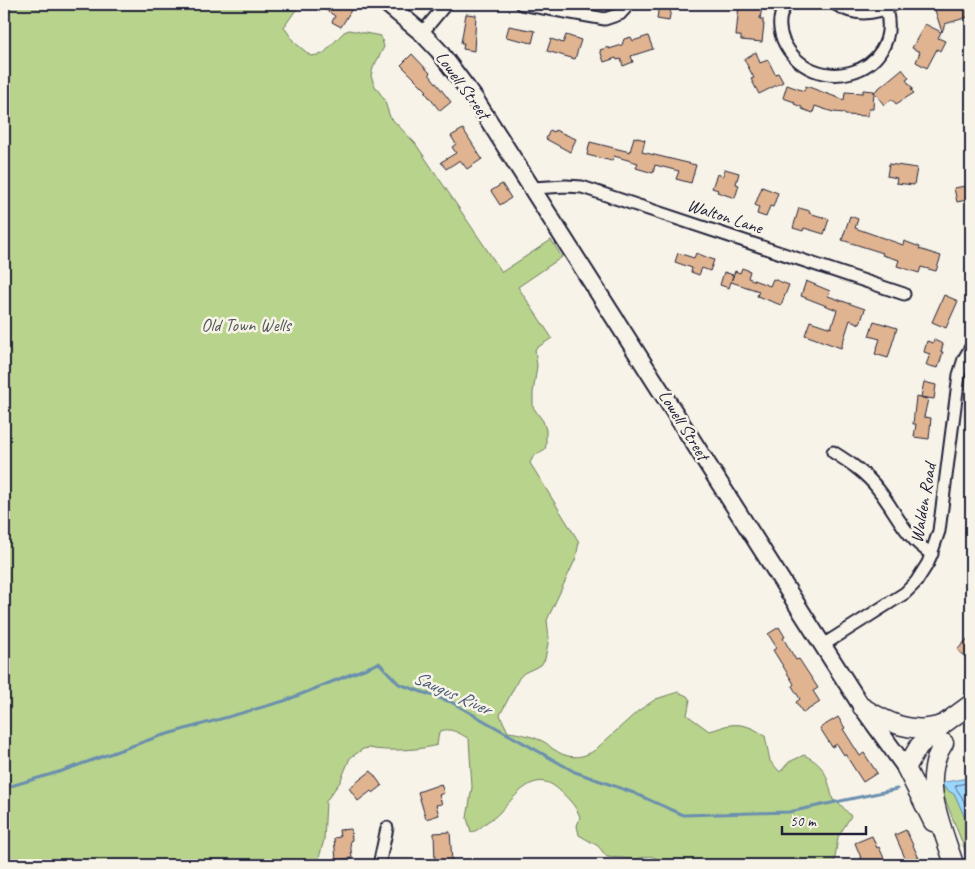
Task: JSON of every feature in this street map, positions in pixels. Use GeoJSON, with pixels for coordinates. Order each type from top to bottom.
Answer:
{"type":"FeatureCollection","features":[{"type":"Feature","properties":{"kind":"main road","name":"Lowell Street"},"geometry":{"type":"LineString","coordinates":[[387,4],[422,33],[439,51],[475,99],[862,706],[906,768],[954,865]]}},
{"type":"Feature","properties":{"kind":"main road"},"geometry":{"type":"LineString","coordinates":[[906,768],[919,746],[945,723],[971,704]]}},
{"type":"Feature","properties":{"kind":"main road"},"geometry":{"type":"LineString","coordinates":[[862,706],[887,722],[907,728],[929,728],[945,723]]}},
{"type":"Feature","properties":{"kind":"main road"},"geometry":{"type":"LineString","coordinates":[[906,768],[930,755],[944,744],[971,712]]}},
{"type":"Feature","properties":{"kind":"main road"},"geometry":{"type":"LineString","coordinates":[[944,744],[936,759],[932,782],[934,800],[954,865]]}},
{"type":"Feature","properties":{"kind":"street"},"geometry":{"type":"LineString","coordinates":[[422,33],[446,4]]}},
{"type":"Feature","properties":{"kind":"street"},"geometry":{"type":"LineString","coordinates":[[521,4],[605,19],[620,14],[629,4]]}},
{"type":"Feature","properties":{"kind":"street"},"geometry":{"type":"LineString","coordinates":[[786,4],[780,16],[779,26],[787,47],[801,63],[817,72],[831,75],[842,75],[858,71],[876,57],[888,38],[890,6]]}},
{"type":"Feature","properties":{"kind":"street"},"geometry":{"type":"LineString","coordinates":[[835,4],[851,12],[862,14],[873,13],[890,6]]}},
{"type":"Feature","properties":{"kind":"street","name":"Walton Lane"},"geometry":{"type":"LineString","coordinates":[[533,188],[582,187],[904,294]]}},
{"type":"Feature","properties":{"kind":"street","name":"Walden Road"},"geometry":{"type":"LineString","coordinates":[[823,644],[905,593],[920,577],[932,554],[939,531],[960,375],[964,359],[971,347]]}},
{"type":"Feature","properties":{"kind":"street"},"geometry":{"type":"LineString","coordinates":[[833,452],[873,482],[913,540],[932,554]]}},
{"type":"Feature","properties":{"kind":"street"},"geometry":{"type":"LineString","coordinates":[[379,865],[387,828]]}},
{"type":"Feature","properties":{"kind":"green space","name":"Old Town Wells"},"geometry":{"type":"Polygon","coordinates":[[[4,4],[300,4],[284,27],[294,42],[311,56],[323,54],[344,32],[349,30],[381,36],[384,47],[371,76],[384,99],[390,117],[415,143],[502,272],[551,240],[562,257],[518,287],[552,338],[535,349],[537,366],[533,407],[543,421],[546,430],[546,445],[545,449],[533,457],[530,463],[579,542],[576,558],[547,620],[549,638],[545,659],[541,665],[524,673],[519,678],[500,715],[508,732],[537,739],[565,755],[575,757],[585,755],[595,750],[638,711],[656,699],[678,692],[687,696],[690,700],[687,715],[709,731],[725,726],[741,725],[756,730],[765,736],[770,761],[780,772],[789,762],[804,755],[822,768],[833,800],[839,803],[851,816],[838,837],[834,865],[665,865],[658,859],[650,856],[635,859],[607,857],[598,846],[579,835],[577,826],[580,817],[571,802],[558,789],[549,783],[541,781],[533,783],[519,792],[496,816],[478,830],[471,832],[467,818],[472,787],[469,739],[455,731],[443,730],[439,732],[437,745],[403,750],[369,748],[363,749],[350,758],[340,782],[326,801],[324,840],[317,865],[4,865],[4,4]]]}},
{"type":"Feature","properties":{"kind":"green space"},"geometry":{"type":"Polygon","coordinates":[[[942,786],[955,795],[971,831],[971,865],[941,789],[942,786]]]}},
{"type":"Feature","properties":{"kind":"water"},"geometry":{"type":"Polygon","coordinates":[[[971,776],[971,831],[955,795],[942,786],[942,783],[971,776]]]}},
{"type":"Feature","properties":{"kind":"building"},"geometry":{"type":"Polygon","coordinates":[[[317,4],[348,4],[353,7],[341,27],[332,22],[335,16],[317,4]]]}},
{"type":"Feature","properties":{"kind":"building"},"geometry":{"type":"Polygon","coordinates":[[[659,4],[668,4],[668,7],[671,8],[669,21],[657,19],[659,4]]]}},
{"type":"Feature","properties":{"kind":"building"},"geometry":{"type":"Polygon","coordinates":[[[945,4],[968,4],[971,16],[945,24],[942,32],[934,7],[945,4]]]}},
{"type":"Feature","properties":{"kind":"building"},"geometry":{"type":"Polygon","coordinates":[[[739,5],[762,7],[760,19],[763,19],[764,24],[762,42],[741,40],[741,36],[736,36],[739,5]]]}},
{"type":"Feature","properties":{"kind":"building"},"geometry":{"type":"Polygon","coordinates":[[[466,14],[476,15],[474,51],[463,49],[464,43],[461,43],[466,14]]]}},
{"type":"Feature","properties":{"kind":"building"},"geometry":{"type":"Polygon","coordinates":[[[925,24],[941,32],[938,38],[945,41],[940,51],[937,49],[927,68],[916,62],[920,52],[912,48],[925,24]]]}},
{"type":"Feature","properties":{"kind":"building"},"geometry":{"type":"Polygon","coordinates":[[[509,26],[535,31],[532,43],[506,37],[509,26]]]}},
{"type":"Feature","properties":{"kind":"building"},"geometry":{"type":"Polygon","coordinates":[[[566,35],[581,40],[575,59],[547,51],[551,39],[563,43],[566,35]]]}},
{"type":"Feature","properties":{"kind":"building"},"geometry":{"type":"Polygon","coordinates":[[[648,36],[653,49],[631,56],[633,62],[623,66],[621,59],[617,60],[616,58],[604,62],[600,50],[622,45],[624,39],[631,37],[633,41],[648,36]]]}},
{"type":"Feature","properties":{"kind":"building"},"geometry":{"type":"Polygon","coordinates":[[[756,52],[760,63],[768,60],[775,74],[778,73],[783,82],[759,94],[751,79],[754,78],[744,59],[756,52]]]}},
{"type":"Feature","properties":{"kind":"building"},"geometry":{"type":"Polygon","coordinates":[[[412,54],[430,73],[451,102],[440,111],[425,92],[427,91],[401,65],[412,54]]]}},
{"type":"Feature","properties":{"kind":"building"},"geometry":{"type":"Polygon","coordinates":[[[902,69],[909,78],[906,80],[914,93],[896,104],[892,99],[884,105],[874,92],[902,69]]]}},
{"type":"Feature","properties":{"kind":"building"},"geometry":{"type":"Polygon","coordinates":[[[787,85],[804,91],[806,86],[844,100],[845,92],[863,93],[863,90],[874,91],[873,109],[869,109],[868,116],[845,115],[845,113],[833,112],[815,106],[813,113],[802,109],[802,107],[794,104],[795,102],[783,98],[787,85]]]}},
{"type":"Feature","properties":{"kind":"building"},"geometry":{"type":"Polygon","coordinates":[[[463,129],[482,159],[467,169],[460,160],[446,169],[441,162],[456,153],[452,147],[456,144],[451,136],[463,129]]]}},
{"type":"Feature","properties":{"kind":"building"},"geometry":{"type":"Polygon","coordinates":[[[550,130],[554,132],[555,130],[576,139],[570,152],[546,139],[550,130]]]}},
{"type":"Feature","properties":{"kind":"building"},"geometry":{"type":"Polygon","coordinates":[[[634,137],[645,140],[642,152],[696,165],[691,183],[676,179],[679,171],[655,165],[653,173],[636,168],[638,163],[614,156],[612,161],[587,155],[590,142],[630,152],[634,137]]]}},
{"type":"Feature","properties":{"kind":"building"},"geometry":{"type":"Polygon","coordinates":[[[889,164],[917,168],[914,185],[896,183],[897,178],[887,176],[889,164]]]}},
{"type":"Feature","properties":{"kind":"building"},"geometry":{"type":"Polygon","coordinates":[[[725,169],[739,173],[736,184],[739,185],[735,198],[717,192],[718,190],[712,188],[717,174],[723,176],[725,169]]]}},
{"type":"Feature","properties":{"kind":"building"},"geometry":{"type":"Polygon","coordinates":[[[502,184],[511,198],[500,205],[491,191],[502,184]]]}},
{"type":"Feature","properties":{"kind":"building"},"geometry":{"type":"Polygon","coordinates":[[[971,185],[971,199],[957,202],[954,188],[971,185]]]}},
{"type":"Feature","properties":{"kind":"building"},"geometry":{"type":"Polygon","coordinates":[[[762,187],[778,193],[773,207],[770,206],[766,217],[757,214],[759,207],[755,205],[762,187]]]}},
{"type":"Feature","properties":{"kind":"building"},"geometry":{"type":"Polygon","coordinates":[[[799,208],[829,219],[824,234],[804,228],[803,231],[793,228],[799,208]]]}},
{"type":"Feature","properties":{"kind":"building"},"geometry":{"type":"Polygon","coordinates":[[[850,216],[858,219],[855,228],[903,245],[904,241],[920,247],[919,249],[941,256],[936,271],[921,267],[919,273],[897,266],[899,260],[842,240],[850,216]]]}},
{"type":"Feature","properties":{"kind":"building"},"geometry":{"type":"Polygon","coordinates":[[[678,253],[694,258],[696,253],[714,260],[710,271],[702,268],[699,275],[691,272],[692,268],[675,262],[678,253]]]}},
{"type":"Feature","properties":{"kind":"building"},"geometry":{"type":"Polygon","coordinates":[[[742,268],[750,271],[748,278],[770,286],[773,279],[789,285],[781,305],[757,296],[759,291],[731,282],[735,271],[740,273],[742,268]]]}},
{"type":"Feature","properties":{"kind":"building"},"geometry":{"type":"Polygon","coordinates":[[[724,272],[733,275],[729,288],[720,285],[724,272]]]}},
{"type":"Feature","properties":{"kind":"building"},"geometry":{"type":"Polygon","coordinates":[[[806,281],[830,291],[828,296],[865,309],[860,324],[850,320],[841,348],[805,335],[810,321],[831,328],[837,310],[801,296],[806,281]]]}},
{"type":"Feature","properties":{"kind":"building"},"geometry":{"type":"Polygon","coordinates":[[[944,295],[958,301],[946,328],[932,322],[944,295]]]}},
{"type":"Feature","properties":{"kind":"building"},"geometry":{"type":"Polygon","coordinates":[[[874,321],[897,328],[888,358],[875,354],[880,339],[869,336],[874,321]]]}},
{"type":"Feature","properties":{"kind":"building"},"geometry":{"type":"Polygon","coordinates":[[[934,340],[943,344],[941,352],[943,352],[938,368],[926,365],[930,354],[924,352],[927,341],[933,343],[934,340]]]}},
{"type":"Feature","properties":{"kind":"building"},"geometry":{"type":"Polygon","coordinates":[[[924,382],[936,385],[934,399],[921,397],[924,382]]]}},
{"type":"Feature","properties":{"kind":"building"},"geometry":{"type":"Polygon","coordinates":[[[916,397],[928,399],[924,417],[931,418],[929,439],[914,437],[916,424],[913,424],[916,397]]]}},
{"type":"Feature","properties":{"kind":"building"},"geometry":{"type":"Polygon","coordinates":[[[779,627],[796,660],[799,659],[818,688],[813,691],[820,702],[803,713],[796,702],[800,699],[792,686],[794,684],[773,650],[777,648],[768,634],[779,627]]]}},
{"type":"Feature","properties":{"kind":"building"},"geometry":{"type":"Polygon","coordinates":[[[971,635],[971,662],[957,650],[971,635]]]}},
{"type":"Feature","properties":{"kind":"building"},"geometry":{"type":"Polygon","coordinates":[[[838,717],[845,728],[843,729],[860,756],[864,753],[877,773],[863,782],[845,754],[837,744],[832,747],[820,728],[838,717]]]}},
{"type":"Feature","properties":{"kind":"building"},"geometry":{"type":"Polygon","coordinates":[[[371,771],[382,786],[373,793],[371,791],[358,801],[349,788],[371,771]]]}},
{"type":"Feature","properties":{"kind":"building"},"geometry":{"type":"Polygon","coordinates":[[[441,784],[444,793],[439,795],[442,804],[436,805],[439,815],[426,819],[418,792],[441,784]]]}},
{"type":"Feature","properties":{"kind":"building"},"geometry":{"type":"Polygon","coordinates":[[[351,829],[352,858],[336,860],[334,838],[340,837],[339,830],[351,829]]]}},
{"type":"Feature","properties":{"kind":"building"},"geometry":{"type":"Polygon","coordinates":[[[906,830],[922,865],[908,865],[895,835],[906,830]]]}},
{"type":"Feature","properties":{"kind":"building"},"geometry":{"type":"Polygon","coordinates":[[[450,832],[452,862],[435,862],[434,833],[450,832]]]}},
{"type":"Feature","properties":{"kind":"building"},"geometry":{"type":"Polygon","coordinates":[[[872,836],[887,865],[864,865],[855,843],[872,836]]]}},
{"type":"Feature","properties":{"kind":"waterway","name":"Saugus River"},"geometry":{"type":"LineString","coordinates":[[4,788],[62,771],[157,737],[284,701],[379,663],[399,684],[451,702],[575,772],[634,793],[683,815],[789,812],[897,789]]}}]}
